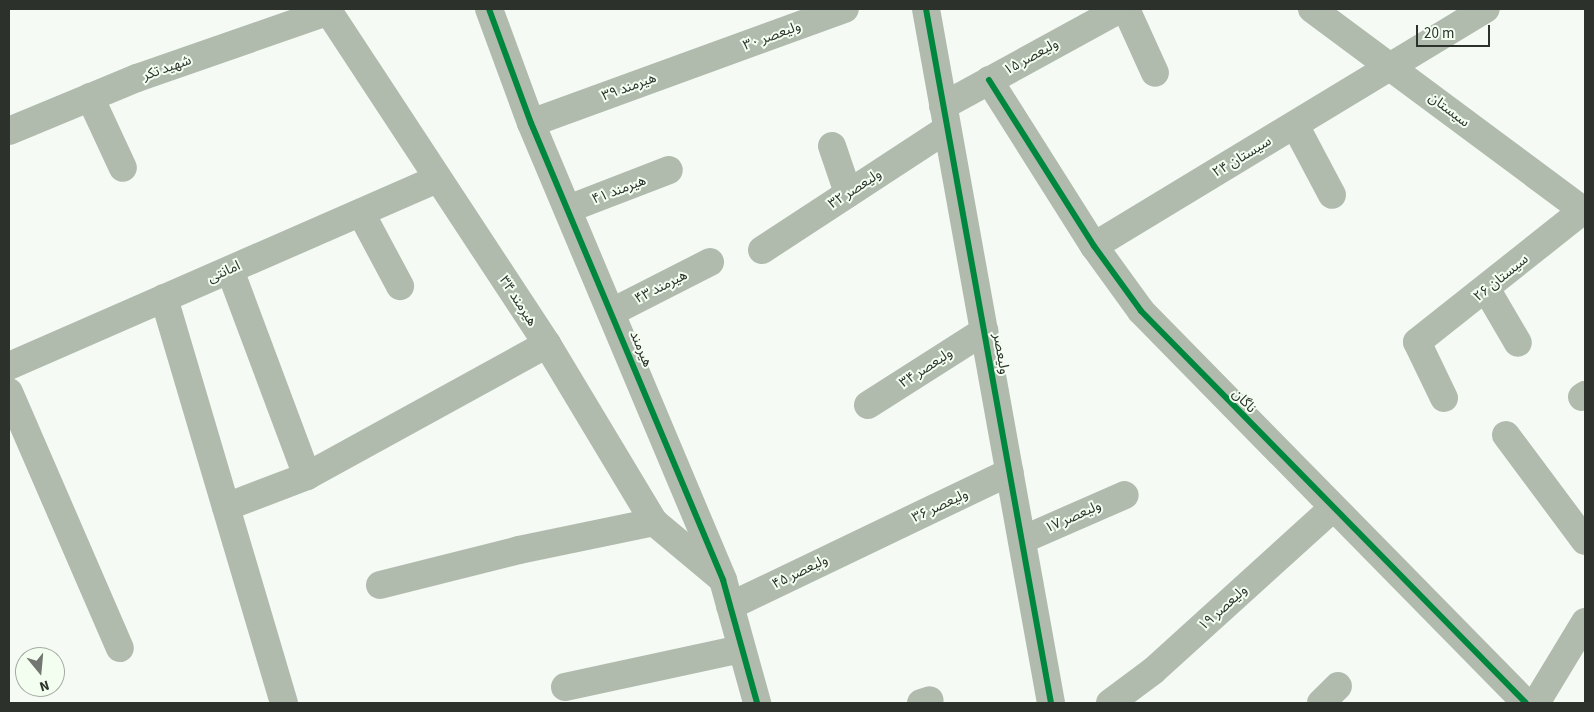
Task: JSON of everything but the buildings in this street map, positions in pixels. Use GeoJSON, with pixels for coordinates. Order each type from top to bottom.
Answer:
{"type":"FeatureCollection","features":[{"type":"Feature","properties":{"kind":"street","name":"هیرمند"},"geometry":{"type":"LineString","coordinates":[[489,9],[531,123],[612,312],[726,593],[757,703]]}},
{"type":"Feature","properties":{"kind":"street","name":"ولیعصر ۳۰"},"geometry":{"type":"LineString","coordinates":[[726,52],[845,9]]}},
{"type":"Feature","properties":{"kind":"street","name":"ولیعصر"},"geometry":{"type":"LineString","coordinates":[[926,9],[1051,703]]}},
{"type":"Feature","properties":{"kind":"street","name":"ولیعصر ۱۵"},"geometry":{"type":"LineString","coordinates":[[945,118],[988,80],[1120,9]]}},
{"type":"Feature","properties":{"kind":"street"},"geometry":{"type":"LineString","coordinates":[[1126,9],[1155,73]]}},
{"type":"Feature","properties":{"kind":"street","name":"سیستان"},"geometry":{"type":"LineString","coordinates":[[1312,9],[1584,211]]}},
{"type":"Feature","properties":{"kind":"street","name":"سیستان ۲۴"},"geometry":{"type":"LineString","coordinates":[[1094,246],[1486,9]]}},
{"type":"Feature","properties":{"kind":"street","name":"شهید تکر"},"geometry":{"type":"LineString","coordinates":[[9,131],[90,97],[328,10]]}},
{"type":"Feature","properties":{"kind":"street","name":"هیرمند ۳۴"},"geometry":{"type":"LineString","coordinates":[[328,10],[546,344],[654,522],[726,593]]}},
{"type":"Feature","properties":{"kind":"street","name":"هیرمند ۳۹"},"geometry":{"type":"LineString","coordinates":[[531,123],[726,52]]}},
{"type":"Feature","properties":{"kind":"street","name":"ناگان"},"geometry":{"type":"LineString","coordinates":[[988,80],[1094,246],[1141,311],[1526,703]]}},
{"type":"Feature","properties":{"kind":"street"},"geometry":{"type":"LineString","coordinates":[[90,97],[123,168]]}},
{"type":"Feature","properties":{"kind":"street","name":"ولیعصر ۳۲"},"geometry":{"type":"LineString","coordinates":[[762,250],[848,194],[945,118]]}},
{"type":"Feature","properties":{"kind":"street"},"geometry":{"type":"LineString","coordinates":[[1294,125],[1332,194]]}},
{"type":"Feature","properties":{"kind":"street"},"geometry":{"type":"LineString","coordinates":[[832,146],[848,194]]}},
{"type":"Feature","properties":{"kind":"street","name":"هیرمند ۴۱"},"geometry":{"type":"LineString","coordinates":[[568,209],[669,170]]}},
{"type":"Feature","properties":{"kind":"street","name":"امانتی"},"geometry":{"type":"LineString","coordinates":[[10,363],[438,179]]}},
{"type":"Feature","properties":{"kind":"street","name":"سیستان ۲۶"},"geometry":{"type":"LineString","coordinates":[[1444,398],[1417,342],[1487,290],[1584,211]]}},
{"type":"Feature","properties":{"kind":"street"},"geometry":{"type":"LineString","coordinates":[[361,212],[400,286]]}},
{"type":"Feature","properties":{"kind":"street","name":"هیرمند ۴۳"},"geometry":{"type":"LineString","coordinates":[[612,312],[710,262]]}},
{"type":"Feature","properties":{"kind":"street"},"geometry":{"type":"LineString","coordinates":[[230,270],[306,476]]}},
{"type":"Feature","properties":{"kind":"street"},"geometry":{"type":"LineString","coordinates":[[1487,290],[1518,343]]}},
{"type":"Feature","properties":{"kind":"street"},"geometry":{"type":"LineString","coordinates":[[164,298],[284,703]]}},
{"type":"Feature","properties":{"kind":"street","name":"ولیعصر ۳۴"},"geometry":{"type":"LineString","coordinates":[[868,405],[984,331]]}},
{"type":"Feature","properties":{"kind":"street"},"geometry":{"type":"LineString","coordinates":[[226,507],[306,476],[546,344]]}},
{"type":"Feature","properties":{"kind":"street"},"geometry":{"type":"LineString","coordinates":[[9,392],[120,648]]}},
{"type":"Feature","properties":{"kind":"street"},"geometry":{"type":"LineString","coordinates":[[1506,435],[1585,541]]}},
{"type":"Feature","properties":{"kind":"street","name":"ولیعصر ۳۶"},"geometry":{"type":"LineString","coordinates":[[870,539],[1010,472]]}},
{"type":"Feature","properties":{"kind":"street","name":"ولیعصر ۱۷"},"geometry":{"type":"LineString","coordinates":[[1022,540],[1125,495]]}},
{"type":"Feature","properties":{"kind":"street","name":"ولیعصر ۱۹"},"geometry":{"type":"LineString","coordinates":[[1110,703],[1153,671],[1333,508]]}},
{"type":"Feature","properties":{"kind":"street"},"geometry":{"type":"LineString","coordinates":[[380,585],[519,550],[654,522]]}},
{"type":"Feature","properties":{"kind":"street","name":"ولیعصر ۴۵"},"geometry":{"type":"LineString","coordinates":[[726,593],[870,539]]}},
{"type":"Feature","properties":{"kind":"street"},"geometry":{"type":"LineString","coordinates":[[1536,703],[1585,622]]}},
{"type":"Feature","properties":{"kind":"street"},"geometry":{"type":"LineString","coordinates":[[565,687],[741,649]]}},
{"type":"Feature","properties":{"kind":"cycle path"},"geometry":{"type":"LineString","coordinates":[[489,9],[531,123],[723,580],[757,703]]}},
{"type":"Feature","properties":{"kind":"cycle path"},"geometry":{"type":"LineString","coordinates":[[926,9],[1051,703]]}},
{"type":"Feature","properties":{"kind":"cycle path"},"geometry":{"type":"LineString","coordinates":[[989,80],[1094,246],[1141,311],[1526,703]]}}]}
